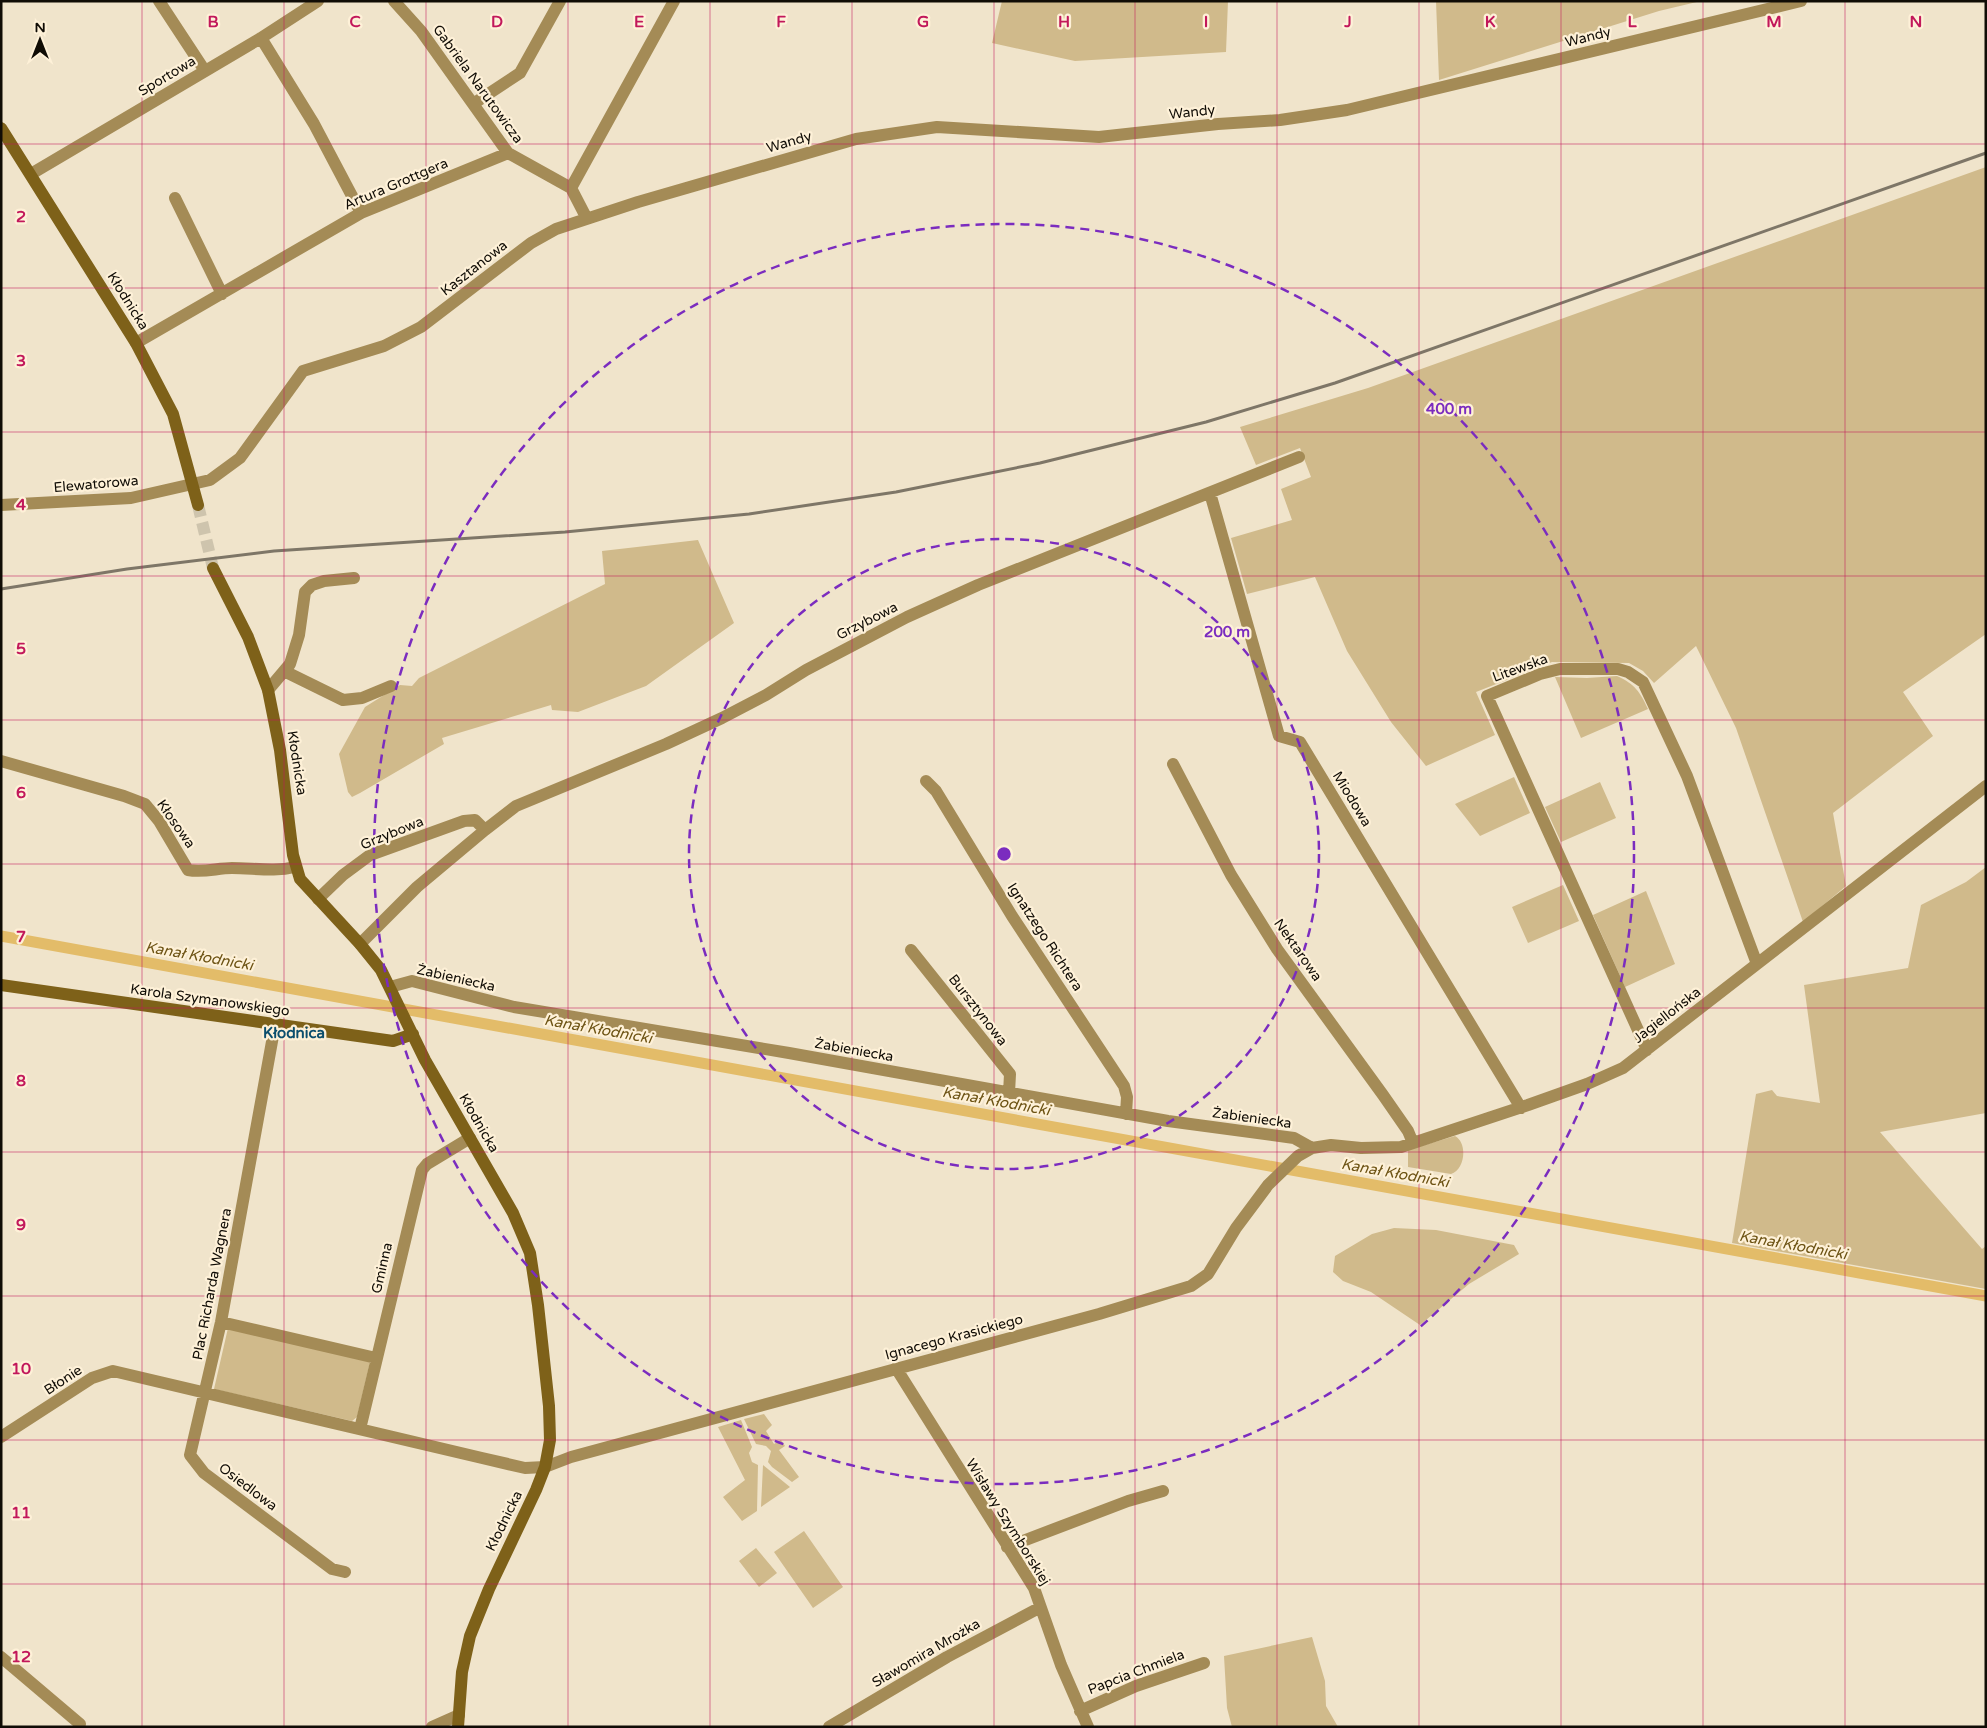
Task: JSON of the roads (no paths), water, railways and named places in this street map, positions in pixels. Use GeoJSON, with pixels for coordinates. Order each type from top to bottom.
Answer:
{"type":"FeatureCollection","features":[{"type":"Feature","properties":{"kind":"main road","name":"Kłodnicka"},"geometry":{"type":"LineString","coordinates":[[1,128],[136,343],[173,414],[198,505]]}},
{"type":"Feature","properties":{"kind":"main road","name":"Kłodnicka"},"geometry":{"type":"LineString","coordinates":[[212,568],[248,638],[268,690],[280,750],[295,867],[300,879],[360,944],[381,970],[425,1060],[513,1213],[530,1253],[538,1304],[549,1406],[550,1440],[545,1467],[476,1617],[464,1664],[458,1721]]}},
{"type":"Feature","properties":{"kind":"main road","name":"Karola Szymanowskiego"},"geometry":{"type":"LineString","coordinates":[[1,985],[393,1041],[413,1034]]}},
{"type":"Feature","properties":{"kind":"street"},"geometry":{"type":"LineString","coordinates":[[159,1],[205,71]]}},
{"type":"Feature","properties":{"kind":"street","name":"Sportowa"},"geometry":{"type":"LineString","coordinates":[[31,174],[261,38],[318,1]]}},
{"type":"Feature","properties":{"kind":"street","name":"Gabriela Narutowicza"},"geometry":{"type":"LineString","coordinates":[[394,1],[421,31],[508,153],[572,188]]}},
{"type":"Feature","properties":{"kind":"street"},"geometry":{"type":"LineString","coordinates":[[473,104],[520,74],[560,1]]}},
{"type":"Feature","properties":{"kind":"street"},"geometry":{"type":"LineString","coordinates":[[586,217],[572,188],[674,1]]}},
{"type":"Feature","properties":{"kind":"street","name":"Wandy"},"geometry":{"type":"LineString","coordinates":[[586,217],[856,139],[882,134],[937,127],[1064,137],[1099,137],[1218,124],[1280,120],[1347,110],[1801,1]]}},
{"type":"Feature","properties":{"kind":"street"},"geometry":{"type":"LineString","coordinates":[[261,38],[314,124],[361,214]]}},
{"type":"Feature","properties":{"kind":"street","name":"Artura Grottgera"},"geometry":{"type":"LineString","coordinates":[[136,343],[361,214],[508,153]]}},
{"type":"Feature","properties":{"kind":"street"},"geometry":{"type":"LineString","coordinates":[[175,198],[222,294]]}},
{"type":"Feature","properties":{"kind":"street","name":"Kasztanowa"},"geometry":{"type":"LineString","coordinates":[[192,483],[210,480],[240,458],[304,371],[384,346],[402,338],[422,327],[531,243],[556,229],[586,217]]}},
{"type":"Feature","properties":{"kind":"street","name":"Grzybowa"},"geometry":{"type":"LineString","coordinates":[[360,944],[417,887],[516,806],[666,744],[722,718],[766,695],[806,670],[907,617],[978,585],[1299,457]]}},
{"type":"Feature","properties":{"kind":"street","name":"Elewatorowa"},"geometry":{"type":"LineString","coordinates":[[1,505],[132,498],[192,483]]}},
{"type":"Feature","properties":{"kind":"street","name":"Miodowa"},"geometry":{"type":"LineString","coordinates":[[1210,493],[1279,736],[1300,742],[1521,1108]]}},
{"type":"Feature","properties":{"kind":"street"},"geometry":{"type":"LineString","coordinates":[[268,690],[286,672],[299,635],[305,592],[312,585],[324,581],[354,578]]}},
{"type":"Feature","properties":{"kind":"street","name":"Litewska"},"geometry":{"type":"LineString","coordinates":[[1647,1050],[1487,696],[1540,674],[1560,669],[1618,669],[1628,672],[1643,682],[1687,776],[1757,964]]}},
{"type":"Feature","properties":{"kind":"street"},"geometry":{"type":"LineString","coordinates":[[286,672],[343,700],[362,698],[391,686]]}},
{"type":"Feature","properties":{"kind":"street","name":"Kłosowa"},"geometry":{"type":"LineString","coordinates":[[1,761],[124,796],[145,804],[159,821],[188,870],[199,872],[231,868],[280,871],[295,867]]}},
{"type":"Feature","properties":{"kind":"street","name":"Nektarowa"},"geometry":{"type":"LineString","coordinates":[[1173,764],[1231,874],[1277,949],[1383,1095],[1408,1131],[1413,1143]]}},
{"type":"Feature","properties":{"kind":"street","name":"Ignatzego Richtera"},"geometry":{"type":"LineString","coordinates":[[926,781],[936,791],[1012,916],[1124,1086],[1127,1096],[1126,1114]]}},
{"type":"Feature","properties":{"kind":"street","name":"Jagiellońska"},"geometry":{"type":"LineString","coordinates":[[1312,1148],[1331,1145],[1389,1148],[1413,1143],[1521,1108],[1610,1075],[1647,1050],[1986,786]]}},
{"type":"Feature","properties":{"kind":"street","name":"Grzybowa"},"geometry":{"type":"LineString","coordinates":[[318,898],[343,874],[370,855],[464,822],[475,820],[485,830]]}},
{"type":"Feature","properties":{"kind":"street","name":"Bursztynowa"},"geometry":{"type":"LineString","coordinates":[[911,950],[1010,1074],[1009,1093]]}},
{"type":"Feature","properties":{"kind":"street","name":"Żabieniecka"},"geometry":{"type":"LineString","coordinates":[[392,990],[412,982],[514,1007],[1126,1114],[1294,1138],[1312,1148]]}},
{"type":"Feature","properties":{"kind":"street","name":"Plac Richarda Wagnera"},"geometry":{"type":"LineString","coordinates":[[206,1394],[221,1322],[275,1025]]}},
{"type":"Feature","properties":{"kind":"street","name":"Gminna"},"geometry":{"type":"LineString","coordinates":[[360,1429],[422,1170],[427,1164],[470,1138]]}},
{"type":"Feature","properties":{"kind":"street","name":"Ignacego Krasickiego"},"geometry":{"type":"LineString","coordinates":[[545,1467],[571,1457],[1099,1314],[1191,1286],[1208,1274],[1236,1228],[1268,1185],[1298,1156],[1312,1148]]}},
{"type":"Feature","properties":{"kind":"street"},"geometry":{"type":"LineString","coordinates":[[221,1322],[376,1358]]}},
{"type":"Feature","properties":{"kind":"street","name":"Wisławy Szymborskiej"},"geometry":{"type":"LineString","coordinates":[[896,1368],[1034,1588],[1039,1608],[1088,1727]]}},
{"type":"Feature","properties":{"kind":"street","name":"Błonie"},"geometry":{"type":"LineString","coordinates":[[1,1437],[92,1378],[113,1371],[206,1394]]}},
{"type":"Feature","properties":{"kind":"street"},"geometry":{"type":"LineString","coordinates":[[206,1394],[525,1468],[545,1467]]}},
{"type":"Feature","properties":{"kind":"street","name":"Osiedlowa"},"geometry":{"type":"LineString","coordinates":[[206,1394],[190,1455],[199,1467],[204,1473],[332,1569],[345,1572]]}},
{"type":"Feature","properties":{"kind":"street"},"geometry":{"type":"LineString","coordinates":[[1007,1547],[1128,1501],[1163,1491]]}},
{"type":"Feature","properties":{"kind":"street","name":"Sławomira Mrożka"},"geometry":{"type":"LineString","coordinates":[[829,1727],[947,1656],[1039,1608]]}},
{"type":"Feature","properties":{"kind":"street"},"geometry":{"type":"LineString","coordinates":[[1,1657],[80,1724]]}},
{"type":"Feature","properties":{"kind":"street","name":"Papcia Chmiela"},"geometry":{"type":"LineString","coordinates":[[1080,1711],[1136,1686],[1204,1663]]}},
{"type":"Feature","properties":{"kind":"street"},"geometry":{"type":"LineString","coordinates":[[432,1727],[458,1721]]}},
{"type":"Feature","properties":{"kind":"waterway","name":"Kanał Kłodnicki"},"geometry":{"type":"LineString","coordinates":[[1,936],[1986,1296]]}},
{"type":"Feature","properties":{"kind":"tunnel"},"geometry":{"type":"LineString","coordinates":[[198,505],[213,568]]}},
{"type":"Feature","properties":{"kind":"railway"},"geometry":{"type":"LineString","coordinates":[[1,589],[127,569],[274,551],[565,532],[749,514],[896,492],[1040,463],[1206,422],[1335,383],[1986,153]]}},
{"type":"Feature","properties":{"kind":"district","name":"Kłodnica"},"geometry":{"type":"Point","coordinates":[294,1033]}}]}
